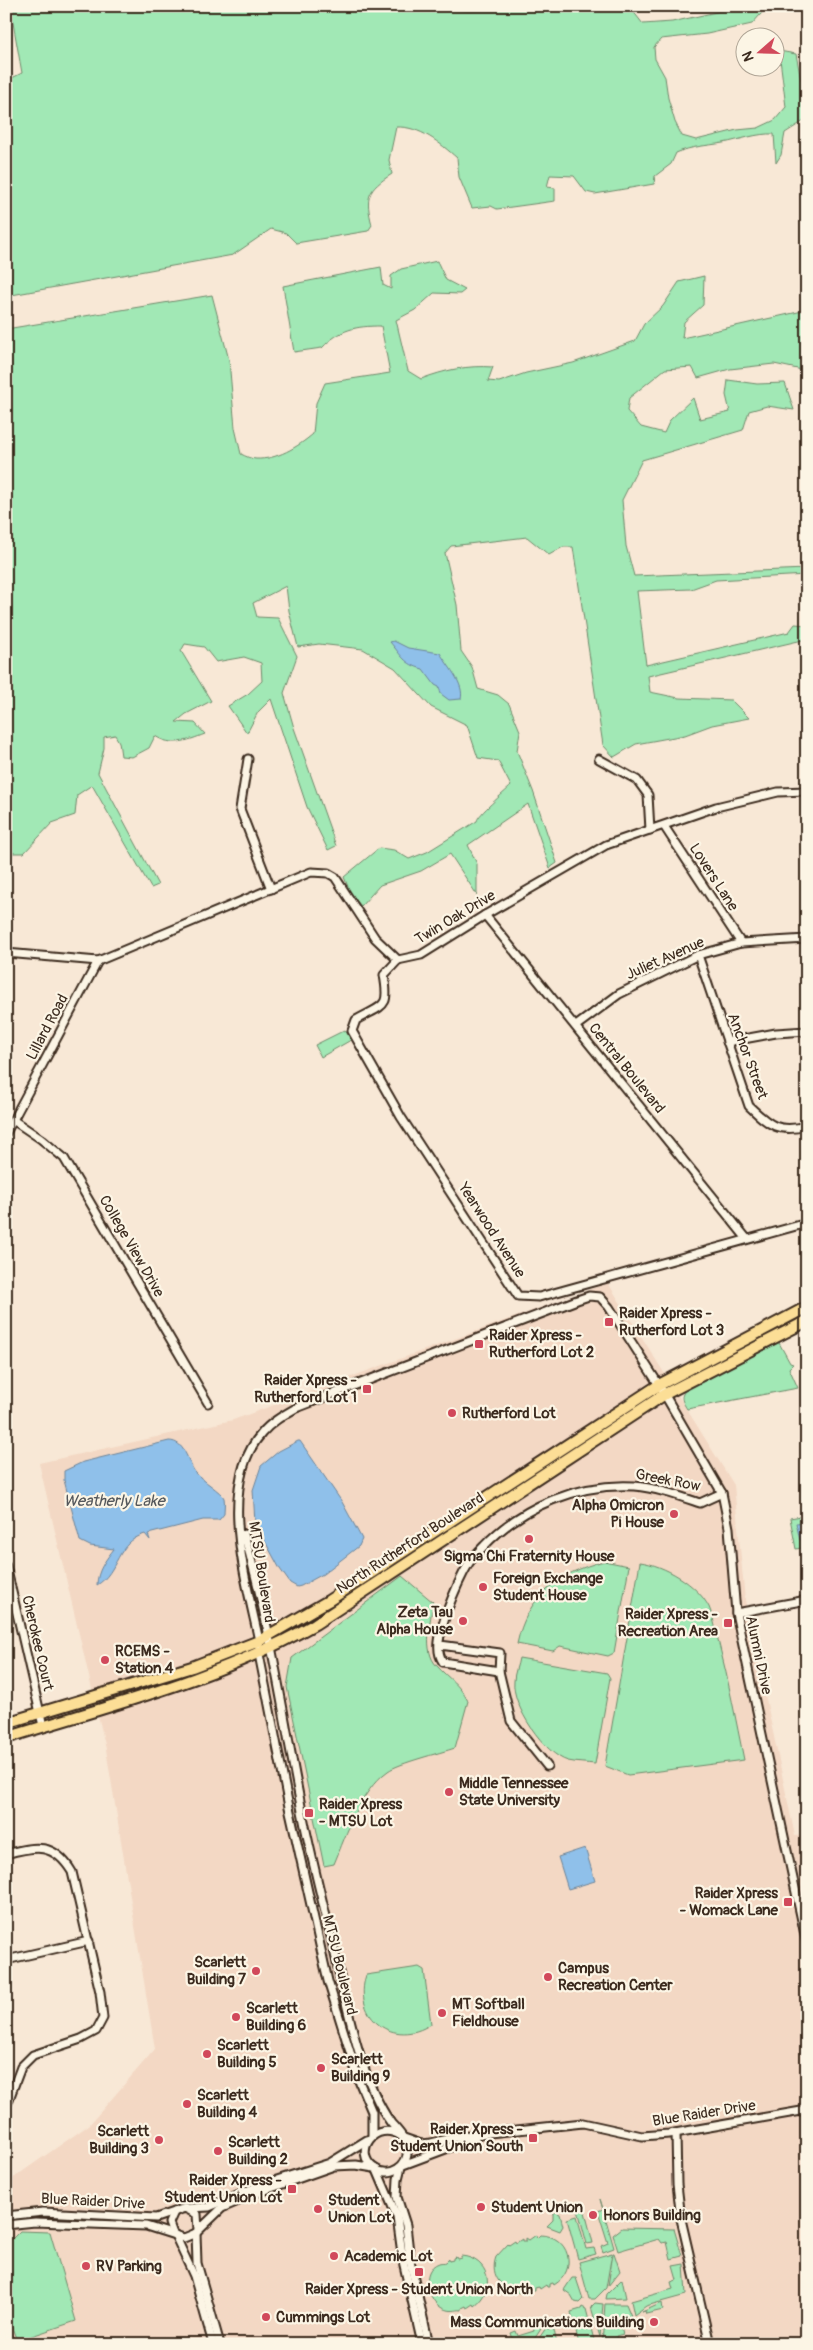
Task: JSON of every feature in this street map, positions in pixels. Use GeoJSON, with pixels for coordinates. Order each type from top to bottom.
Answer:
{"type":"FeatureCollection","features":[{"type":"Feature","properties":{"kind":"main road","name":"North Rutherford Boulevard"},"geometry":{"type":"LineString","coordinates":[[6,1723],[192,1667],[264,1639],[328,1601],[659,1385],[807,1307]]}},
{"type":"Feature","properties":{"kind":"main road","name":"North Rutherford Boulevard"},"geometry":{"type":"LineString","coordinates":[[6,1738],[197,1677],[271,1648],[315,1624],[665,1394],[807,1321]]}},
{"type":"Feature","properties":{"kind":"street"},"geometry":{"type":"LineString","coordinates":[[248,759],[240,809],[271,889]]}},
{"type":"Feature","properties":{"kind":"street"},"geometry":{"type":"LineString","coordinates":[[599,759],[638,780],[648,795],[650,830]]}},
{"type":"Feature","properties":{"kind":"street","name":"Twin Oak Drive"},"geometry":{"type":"LineString","coordinates":[[398,960],[421,955],[485,914],[606,845],[716,807],[778,792],[807,791]]}},
{"type":"Feature","properties":{"kind":"street","name":"Lovers Lane"},"geometry":{"type":"LineString","coordinates":[[664,826],[741,943]]}},
{"type":"Feature","properties":{"kind":"street"},"geometry":{"type":"LineString","coordinates":[[6,953],[98,961],[311,872],[328,873],[335,877],[375,938],[398,960]]}},
{"type":"Feature","properties":{"kind":"street","name":"Central Boulevard"},"geometry":{"type":"LineString","coordinates":[[485,914],[747,1238]]}},
{"type":"Feature","properties":{"kind":"street","name":"Juliet Avenue"},"geometry":{"type":"LineString","coordinates":[[576,1026],[619,994],[698,955],[741,943],[807,939]]}},
{"type":"Feature","properties":{"kind":"street","name":"Anchor Street"},"geometry":{"type":"LineString","coordinates":[[698,955],[749,1106],[768,1124],[790,1130],[807,1126]]}},
{"type":"Feature","properties":{"kind":"street","name":"Yearwood Avenue"},"geometry":{"type":"LineString","coordinates":[[398,960],[384,975],[388,996],[384,1004],[356,1020],[352,1031],[401,1117],[518,1296],[539,1297],[747,1238],[807,1223]]}},
{"type":"Feature","properties":{"kind":"street","name":"Lillard Road"},"geometry":{"type":"LineString","coordinates":[[6,1133],[98,961]]}},
{"type":"Feature","properties":{"kind":"street"},"geometry":{"type":"LineString","coordinates":[[727,1042],[776,1033],[807,1031]]}},
{"type":"Feature","properties":{"kind":"street","name":"College View Drive"},"geometry":{"type":"LineString","coordinates":[[13,1120],[64,1158],[208,1403]]}},
{"type":"Feature","properties":{"kind":"street","name":"MTSU Boulevard"},"geometry":{"type":"LineString","coordinates":[[402,2137],[389,2120],[370,2081],[342,1987],[301,1808],[271,1648],[264,1639],[243,1561],[238,1499],[241,1474],[247,1455],[262,1433],[279,1418],[296,1408],[589,1296],[600,1297],[609,1307],[659,1385]]}},
{"type":"Feature","properties":{"kind":"street","name":"Alumni Drive"},"geometry":{"type":"LineString","coordinates":[[659,1385],[722,1493],[729,1528],[736,1613],[807,1944]]}},
{"type":"Feature","properties":{"kind":"street","name":"Greek Row"},"geometry":{"type":"LineString","coordinates":[[440,1644],[440,1635],[452,1600],[470,1562],[496,1533],[528,1512],[560,1496],[599,1486],[635,1486],[671,1493],[700,1504],[722,1493]]}},
{"type":"Feature","properties":{"kind":"street","name":"Cherokee Court"},"geometry":{"type":"LineString","coordinates":[[6,1566],[42,1726]]}},
{"type":"Feature","properties":{"kind":"street"},"geometry":{"type":"LineString","coordinates":[[736,1613],[807,1600]]}},
{"type":"Feature","properties":{"kind":"street","name":"MTSU Boulevard"},"geometry":{"type":"LineString","coordinates":[[264,1639],[259,1654],[289,1807],[328,1981],[348,2048],[372,2112],[371,2137]]}},
{"type":"Feature","properties":{"kind":"street"},"geometry":{"type":"LineString","coordinates":[[499,1671],[446,1664],[440,1658],[440,1644],[500,1653],[499,1671],[511,1721],[548,1766]]}},
{"type":"Feature","properties":{"kind":"street"},"geometry":{"type":"LineString","coordinates":[[6,1854],[39,1847],[55,1853],[63,1859],[72,1872],[89,1940],[103,2018],[96,2031],[81,2039],[33,2055],[21,2067],[6,2107]]}},
{"type":"Feature","properties":{"kind":"street"},"geometry":{"type":"LineString","coordinates":[[6,1960],[89,1940]]}},
{"type":"Feature","properties":{"kind":"street","name":"Blue Raider Drive"},"geometry":{"type":"LineString","coordinates":[[402,2137],[424,2143],[462,2136],[583,2122],[642,2136],[676,2134],[807,2110]]}},
{"type":"Feature","properties":{"kind":"street"},"geometry":{"type":"LineString","coordinates":[[213,2344],[194,2276],[169,2223],[170,2217],[176,2210],[209,2207],[258,2186],[330,2163],[381,2131],[388,2130],[402,2137],[408,2150],[398,2179],[397,2197],[406,2225],[410,2261],[429,2344]]}},
{"type":"Feature","properties":{"kind":"street","name":"Blue Raider Drive"},"geometry":{"type":"LineString","coordinates":[[402,2166],[487,2134]]}},
{"type":"Feature","properties":{"kind":"street"},"geometry":{"type":"LineString","coordinates":[[676,2134],[677,2184],[681,2219],[710,2344]]}},
{"type":"Feature","properties":{"kind":"street"},"geometry":{"type":"LineString","coordinates":[[371,2137],[366,2151],[369,2163],[375,2169],[397,2217],[403,2261],[422,2344]]}},
{"type":"Feature","properties":{"kind":"street"},"geometry":{"type":"LineString","coordinates":[[174,2235],[184,2238],[197,2231],[222,2208],[256,2193],[334,2166],[356,2164],[392,2172],[402,2166]]}},
{"type":"Feature","properties":{"kind":"street"},"geometry":{"type":"LineString","coordinates":[[190,2208],[197,2214],[196,2251],[198,2263],[220,2344]]}},
{"type":"Feature","properties":{"kind":"street","name":"Blue Raider Drive"},"geometry":{"type":"LineString","coordinates":[[6,2216],[43,2212],[156,2218],[176,2210]]}},
{"type":"Feature","properties":{"kind":"street","name":"Blue Raider Drive"},"geometry":{"type":"LineString","coordinates":[[6,2226],[35,2222],[146,2226],[174,2235]]}},
{"type":"Feature","properties":{"kind":"shaded area","name":"Middle Tennessee State University"},"geometry":{"type":"Polygon","coordinates":[[[608,1283],[734,1485],[745,1600],[795,1836],[807,1835],[807,2344],[6,2344],[6,2183],[89,2125],[155,2049],[106,1749],[39,1463],[233,1420],[608,1283]]]}},
{"type":"Feature","properties":{"kind":"green space"},"geometry":{"type":"Polygon","coordinates":[[[10,6],[451,6],[456,9],[470,11],[505,6],[533,8],[537,6],[629,6],[643,24],[672,22],[743,6],[768,6],[752,24],[707,34],[661,39],[654,47],[655,59],[665,77],[668,98],[675,122],[682,136],[696,140],[737,130],[758,128],[775,120],[786,107],[782,78],[786,78],[786,52],[796,54],[801,80],[807,80],[807,119],[785,133],[781,155],[776,163],[774,134],[761,135],[676,153],[671,164],[655,176],[654,184],[595,194],[586,192],[574,176],[550,175],[547,187],[555,188],[555,201],[497,209],[491,206],[472,208],[459,177],[457,158],[429,136],[413,129],[396,127],[389,160],[392,174],[377,185],[370,195],[369,207],[372,225],[368,231],[296,243],[286,233],[271,229],[233,255],[6,296],[6,81],[22,73],[10,6]]]}},
{"type":"Feature","properties":{"kind":"green space"},"geometry":{"type":"Polygon","coordinates":[[[437,261],[446,280],[465,290],[460,294],[434,293],[415,310],[396,320],[408,371],[421,379],[456,369],[493,367],[488,381],[499,382],[526,373],[573,363],[635,341],[644,324],[663,306],[679,282],[704,276],[703,305],[684,322],[682,338],[807,310],[807,371],[774,364],[730,369],[698,378],[692,367],[665,369],[629,398],[627,411],[641,427],[664,433],[670,420],[693,398],[700,419],[730,412],[726,395],[728,380],[757,384],[785,383],[794,410],[767,406],[749,411],[743,430],[642,460],[622,500],[626,546],[634,576],[807,569],[807,575],[716,580],[691,589],[637,591],[646,665],[789,632],[795,624],[807,625],[807,639],[648,676],[650,692],[679,698],[731,700],[749,718],[712,725],[685,735],[636,744],[614,757],[603,745],[573,547],[563,547],[549,555],[527,537],[451,546],[445,553],[457,605],[461,651],[472,667],[478,689],[498,695],[509,704],[520,731],[517,751],[533,791],[557,863],[550,868],[528,804],[468,845],[477,864],[477,895],[450,854],[421,871],[380,885],[361,906],[351,894],[344,877],[379,848],[394,850],[409,859],[427,852],[477,821],[486,809],[511,786],[498,761],[478,758],[467,725],[431,707],[395,668],[363,649],[319,644],[298,647],[289,611],[286,586],[253,603],[257,617],[278,618],[297,656],[284,693],[294,728],[336,846],[328,850],[307,807],[271,699],[258,712],[247,733],[228,706],[248,694],[262,681],[261,663],[244,657],[216,662],[204,647],[185,644],[181,651],[211,701],[186,714],[176,722],[195,723],[205,734],[180,742],[167,741],[155,736],[149,748],[132,757],[121,756],[119,742],[115,735],[104,737],[104,748],[98,773],[158,885],[151,888],[92,785],[77,795],[75,815],[52,823],[24,853],[6,853],[6,329],[212,295],[229,360],[235,428],[241,454],[256,459],[264,459],[286,452],[301,444],[313,434],[316,403],[325,383],[390,373],[381,326],[349,330],[335,337],[322,348],[294,352],[283,286],[381,267],[383,285],[391,289],[391,276],[401,269],[437,261]]]}},
{"type":"Feature","properties":{"kind":"green space"},"geometry":{"type":"Polygon","coordinates":[[[345,1030],[351,1040],[321,1057],[315,1045],[345,1030]]]}},
{"type":"Feature","properties":{"kind":"green space"},"geometry":{"type":"Polygon","coordinates":[[[778,1341],[790,1363],[793,1364],[789,1368],[798,1388],[687,1409],[682,1399],[687,1389],[778,1341]]]}},
{"type":"Feature","properties":{"kind":"green space"},"geometry":{"type":"Polygon","coordinates":[[[807,1515],[807,1547],[796,1549],[790,1518],[807,1515]]]}},
{"type":"Feature","properties":{"kind":"green space"},"geometry":{"type":"Polygon","coordinates":[[[604,1561],[629,1566],[614,1653],[608,1656],[560,1646],[553,1651],[517,1644],[528,1612],[547,1589],[572,1572],[604,1561]]]}},
{"type":"Feature","properties":{"kind":"green space"},"geometry":{"type":"Polygon","coordinates":[[[640,1562],[659,1567],[679,1577],[697,1591],[709,1607],[714,1620],[744,1760],[628,1775],[605,1766],[640,1562]]]}},
{"type":"Feature","properties":{"kind":"green space"},"geometry":{"type":"Polygon","coordinates":[[[402,1576],[433,1602],[429,1635],[432,1660],[465,1695],[468,1701],[455,1748],[393,1768],[378,1779],[355,1813],[334,1864],[324,1866],[287,1687],[292,1658],[402,1576]]]}},
{"type":"Feature","properties":{"kind":"green space"},"geometry":{"type":"Polygon","coordinates":[[[519,1658],[607,1673],[610,1678],[595,1764],[578,1763],[559,1757],[549,1749],[531,1728],[518,1703],[515,1691],[514,1678],[519,1658]]]}},
{"type":"Feature","properties":{"kind":"green space"},"geometry":{"type":"Polygon","coordinates":[[[419,1967],[424,1970],[431,2024],[417,2031],[403,2033],[390,2031],[379,2025],[371,2016],[365,2004],[363,1990],[366,1975],[419,1967]]]}},
{"type":"Feature","properties":{"kind":"green space"},"geometry":{"type":"Polygon","coordinates":[[[584,2208],[593,2243],[587,2244],[578,2210],[584,2208]]]}},
{"type":"Feature","properties":{"kind":"green space"},"geometry":{"type":"Polygon","coordinates":[[[603,2209],[614,2248],[603,2252],[601,2246],[608,2243],[598,2211],[603,2209]]]}},
{"type":"Feature","properties":{"kind":"green space"},"geometry":{"type":"Polygon","coordinates":[[[556,2212],[560,2214],[563,2226],[560,2231],[547,2226],[553,2220],[553,2214],[556,2212]]]}},
{"type":"Feature","properties":{"kind":"green space"},"geometry":{"type":"Polygon","coordinates":[[[577,2216],[586,2249],[594,2248],[596,2254],[578,2259],[567,2219],[577,2216]]]}},
{"type":"Feature","properties":{"kind":"green space"},"geometry":{"type":"Polygon","coordinates":[[[622,2228],[674,2229],[682,2256],[671,2259],[667,2242],[662,2243],[659,2239],[618,2251],[613,2235],[622,2228]]]}},
{"type":"Feature","properties":{"kind":"green space"},"geometry":{"type":"Polygon","coordinates":[[[20,2231],[50,2232],[76,2321],[17,2341],[6,2312],[6,2241],[10,2241],[20,2231]]]}},
{"type":"Feature","properties":{"kind":"green space"},"geometry":{"type":"Polygon","coordinates":[[[536,2235],[537,2238],[540,2235],[550,2237],[564,2247],[568,2263],[566,2271],[562,2279],[554,2285],[553,2283],[549,2284],[549,2287],[546,2285],[540,2289],[539,2287],[535,2288],[535,2290],[528,2290],[528,2292],[525,2290],[521,2293],[514,2292],[503,2286],[496,2276],[494,2264],[496,2257],[508,2244],[515,2241],[516,2243],[522,2239],[522,2241],[526,2241],[526,2238],[529,2240],[536,2235]]]}},
{"type":"Feature","properties":{"kind":"green space"},"geometry":{"type":"Polygon","coordinates":[[[612,2253],[606,2288],[595,2299],[589,2299],[579,2262],[612,2253]]]}},
{"type":"Feature","properties":{"kind":"green space"},"geometry":{"type":"Polygon","coordinates":[[[613,2253],[620,2271],[608,2286],[613,2253]]]}},
{"type":"Feature","properties":{"kind":"green space"},"geometry":{"type":"Polygon","coordinates":[[[461,2256],[471,2258],[483,2268],[487,2275],[486,2291],[474,2306],[473,2304],[467,2308],[466,2306],[462,2310],[448,2310],[442,2308],[433,2299],[427,2278],[433,2267],[439,2263],[446,2262],[449,2259],[449,2261],[453,2260],[456,2257],[457,2259],[461,2258],[461,2256]]]}},
{"type":"Feature","properties":{"kind":"green space"},"geometry":{"type":"Polygon","coordinates":[[[684,2264],[686,2295],[646,2306],[634,2315],[631,2301],[673,2289],[671,2282],[677,2280],[673,2266],[684,2264]]]}},
{"type":"Feature","properties":{"kind":"green space"},"geometry":{"type":"Polygon","coordinates":[[[572,2278],[576,2278],[583,2299],[579,2303],[575,2302],[571,2295],[564,2290],[572,2278]]]}},
{"type":"Feature","properties":{"kind":"green space"},"geometry":{"type":"Polygon","coordinates":[[[622,2279],[626,2298],[606,2299],[607,2294],[622,2279]]]}},
{"type":"Feature","properties":{"kind":"green space"},"geometry":{"type":"Polygon","coordinates":[[[595,2303],[603,2304],[600,2337],[591,2307],[595,2303]]]}},
{"type":"Feature","properties":{"kind":"green space"},"geometry":{"type":"Polygon","coordinates":[[[662,2303],[663,2310],[646,2314],[645,2311],[642,2312],[662,2303]]]}},
{"type":"Feature","properties":{"kind":"green space"},"geometry":{"type":"Polygon","coordinates":[[[605,2304],[626,2304],[631,2316],[625,2317],[626,2321],[620,2323],[623,2334],[616,2336],[618,2344],[602,2344],[605,2304]]]}},
{"type":"Feature","properties":{"kind":"green space"},"geometry":{"type":"Polygon","coordinates":[[[582,2307],[586,2309],[595,2344],[579,2344],[571,2312],[582,2307]]]}},
{"type":"Feature","properties":{"kind":"green space"},"geometry":{"type":"Polygon","coordinates":[[[536,2321],[541,2329],[531,2344],[514,2343],[511,2333],[516,2331],[518,2336],[534,2331],[532,2322],[536,2321]]]}},
{"type":"Feature","properties":{"kind":"green space"},"geometry":{"type":"Polygon","coordinates":[[[546,2328],[554,2330],[557,2344],[535,2344],[546,2328]]]}},
{"type":"Feature","properties":{"kind":"water"},"geometry":{"type":"Polygon","coordinates":[[[394,641],[408,648],[440,653],[458,681],[462,693],[461,699],[449,700],[441,694],[439,687],[435,685],[423,669],[407,662],[390,642],[394,641]]]}},
{"type":"Feature","properties":{"kind":"water","name":"Weatherly Lake"},"geometry":{"type":"Polygon","coordinates":[[[169,1441],[179,1444],[195,1472],[222,1495],[224,1498],[224,1514],[219,1520],[203,1520],[148,1534],[150,1540],[145,1534],[136,1538],[123,1550],[110,1573],[97,1585],[100,1570],[114,1549],[90,1546],[80,1541],[64,1480],[64,1471],[83,1462],[169,1441]]]}},
{"type":"Feature","properties":{"kind":"water"},"geometry":{"type":"Polygon","coordinates":[[[300,1441],[342,1502],[362,1539],[359,1546],[323,1574],[297,1587],[290,1583],[280,1569],[255,1523],[253,1490],[261,1466],[279,1451],[300,1441]]]}},
{"type":"Feature","properties":{"kind":"water"},"geometry":{"type":"Polygon","coordinates":[[[807,1522],[807,1538],[800,1540],[796,1523],[807,1522]]]}},
{"type":"Feature","properties":{"kind":"water"},"geometry":{"type":"Polygon","coordinates":[[[585,1848],[595,1881],[568,1889],[558,1857],[585,1848]]]}},
{"type":"Feature","properties":{"kind":"place","name":"Raider Xpress - Rutherford Lot 3"},"geometry":{"type":"Point","coordinates":[609,1322]}},
{"type":"Feature","properties":{"kind":"place","name":"Raider Xpress - Rutherford Lot 2"},"geometry":{"type":"Point","coordinates":[479,1344]}},
{"type":"Feature","properties":{"kind":"place","name":"Raider Xpress - Rutherford Lot 1"},"geometry":{"type":"Point","coordinates":[367,1389]}},
{"type":"Feature","properties":{"kind":"place","name":"Rutherford Lot"},"geometry":{"type":"Point","coordinates":[452,1413]}},
{"type":"Feature","properties":{"kind":"place","name":"Alpha Omicron Pi House"},"geometry":{"type":"Point","coordinates":[674,1514]}},
{"type":"Feature","properties":{"kind":"place","name":"Sigma Chi Fraternity House"},"geometry":{"type":"Point","coordinates":[529,1539]}},
{"type":"Feature","properties":{"kind":"place","name":"Foreign Exchange Student House"},"geometry":{"type":"Point","coordinates":[483,1587]}},
{"type":"Feature","properties":{"kind":"place","name":"Zeta Tau Alpha House"},"geometry":{"type":"Point","coordinates":[463,1621]}},
{"type":"Feature","properties":{"kind":"place","name":"Raider Xpress - Recreation Area"},"geometry":{"type":"Point","coordinates":[728,1623]}},
{"type":"Feature","properties":{"kind":"place","name":"RCEMS - Station 4"},"geometry":{"type":"Point","coordinates":[105,1660]}},
{"type":"Feature","properties":{"kind":"place","name":"Middle Tennessee State University"},"geometry":{"type":"Point","coordinates":[449,1792]}},
{"type":"Feature","properties":{"kind":"place","name":"Raider Xpress - MTSU Lot"},"geometry":{"type":"Point","coordinates":[309,1813]}},
{"type":"Feature","properties":{"kind":"place","name":"Raider Xpress - Womack Lane"},"geometry":{"type":"Point","coordinates":[788,1902]}},
{"type":"Feature","properties":{"kind":"place","name":"Scarlett Building 7"},"geometry":{"type":"Point","coordinates":[256,1971]}},
{"type":"Feature","properties":{"kind":"place","name":"Campus Recreation Center"},"geometry":{"type":"Point","coordinates":[548,1977]}},
{"type":"Feature","properties":{"kind":"place","name":"MT Softball Fieldhouse"},"geometry":{"type":"Point","coordinates":[442,2013]}},
{"type":"Feature","properties":{"kind":"place","name":"Scarlett Building 6"},"geometry":{"type":"Point","coordinates":[236,2017]}},
{"type":"Feature","properties":{"kind":"place","name":"Scarlett Building 5"},"geometry":{"type":"Point","coordinates":[207,2054]}},
{"type":"Feature","properties":{"kind":"place","name":"Scarlett Building 9"},"geometry":{"type":"Point","coordinates":[321,2068]}},
{"type":"Feature","properties":{"kind":"place","name":"Scarlett Building 4"},"geometry":{"type":"Point","coordinates":[187,2104]}},
{"type":"Feature","properties":{"kind":"place","name":"Raider Xpress - Student Union South"},"geometry":{"type":"Point","coordinates":[533,2138]}},
{"type":"Feature","properties":{"kind":"place","name":"Scarlett Building 3"},"geometry":{"type":"Point","coordinates":[159,2140]}},
{"type":"Feature","properties":{"kind":"place","name":"Scarlett Building 2"},"geometry":{"type":"Point","coordinates":[218,2151]}},
{"type":"Feature","properties":{"kind":"place","name":"Raider Xpress - Student Union Lot"},"geometry":{"type":"Point","coordinates":[292,2189]}},
{"type":"Feature","properties":{"kind":"place","name":"Student Union"},"geometry":{"type":"Point","coordinates":[481,2207]}},
{"type":"Feature","properties":{"kind":"place","name":"Student Union Lot"},"geometry":{"type":"Point","coordinates":[318,2209]}},
{"type":"Feature","properties":{"kind":"place","name":"Honors Building"},"geometry":{"type":"Point","coordinates":[593,2215]}},
{"type":"Feature","properties":{"kind":"place","name":"Academic Lot"},"geometry":{"type":"Point","coordinates":[334,2256]}},
{"type":"Feature","properties":{"kind":"place","name":"RV Parking"},"geometry":{"type":"Point","coordinates":[86,2266]}},
{"type":"Feature","properties":{"kind":"place","name":"Raider Xpress - Student Union North"},"geometry":{"type":"Point","coordinates":[419,2272]}},
{"type":"Feature","properties":{"kind":"place","name":"Cummings Lot"},"geometry":{"type":"Point","coordinates":[266,2317]}},
{"type":"Feature","properties":{"kind":"place","name":"Mass Communications Building"},"geometry":{"type":"Point","coordinates":[654,2322]}}]}
